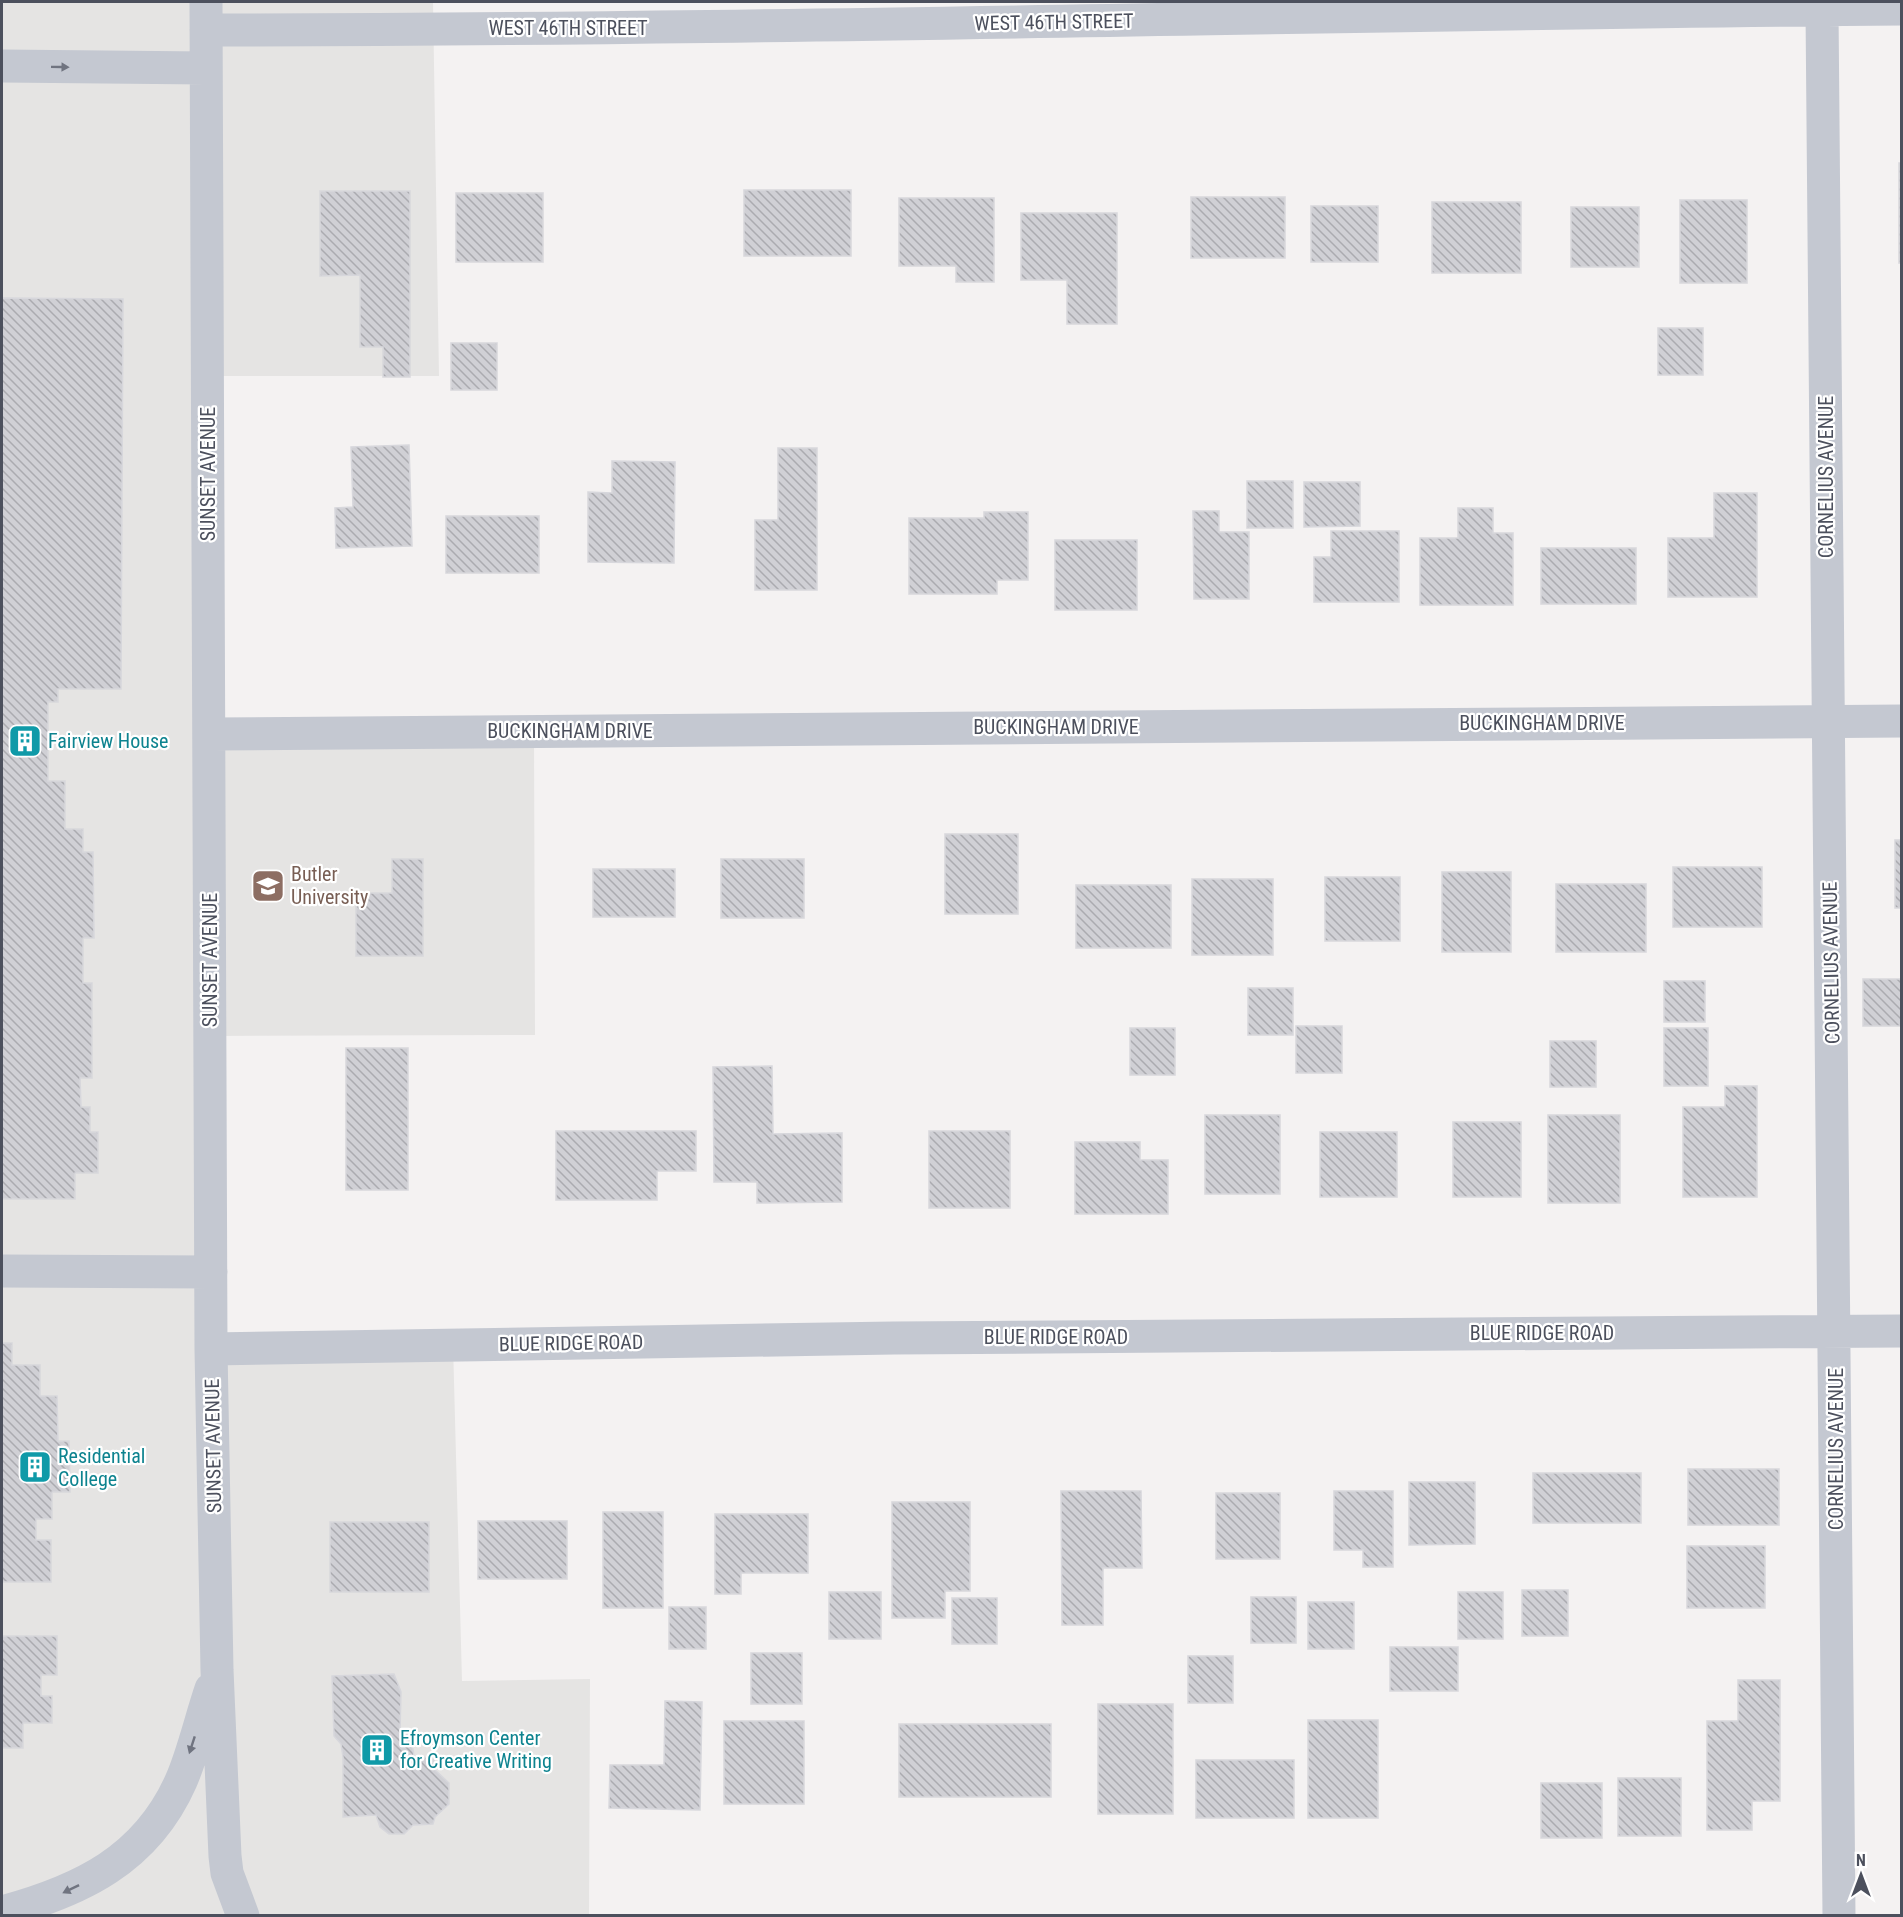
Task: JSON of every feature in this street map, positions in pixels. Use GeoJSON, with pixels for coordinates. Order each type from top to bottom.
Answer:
{"type":"FeatureCollection","features":[{"type":"Feature","properties":{"kind":"street","name":"WEST 46TH STREET"},"geometry":{"type":"LineString","coordinates":[[206,16],[1531,7],[1902,9]]}},
{"type":"Feature","properties":{"kind":"street","name":"CORNELIUS AVENUE"},"geometry":{"type":"LineString","coordinates":[[1822,10],[1839,1916]]}},
{"type":"Feature","properties":{"kind":"street","name":"SUNSET AVENUE"},"geometry":{"type":"LineString","coordinates":[[206,16],[212,1349],[217,1670],[225,1856],[227,1874],[243,1916]]}},
{"type":"Feature","properties":{"kind":"street"},"geometry":{"type":"LineString","coordinates":[[2,66],[206,68]]}},
{"type":"Feature","properties":{"kind":"street","name":"BUCKINGHAM DRIVE"},"geometry":{"type":"LineString","coordinates":[[210,734],[1902,721]]}},
{"type":"Feature","properties":{"kind":"street"},"geometry":{"type":"LineString","coordinates":[[2,1271],[212,1272]]}},
{"type":"Feature","properties":{"kind":"street","name":"BLUE RIDGE ROAD"},"geometry":{"type":"LineString","coordinates":[[212,1349],[906,1338],[1902,1331]]}},
{"type":"Feature","properties":{"kind":"street"},"geometry":{"type":"LineString","coordinates":[[2,1912],[61,1894],[88,1881],[113,1866],[137,1845],[156,1822],[181,1780],[217,1670]]}},
{"type":"Feature","properties":{"kind":"shaded area","name":"Butler University"},"geometry":{"type":"Polygon","coordinates":[[[2,2],[433,2],[439,376],[206,376],[208,733],[534,737],[535,1035],[210,1036],[212,1351],[453,1344],[462,1681],[590,1679],[589,1915],[2,1916],[2,2]]]}},
{"type":"Feature","properties":{"kind":"building"},"geometry":{"type":"Polygon","coordinates":[[[1899,163],[1902,163],[1902,263],[1899,263],[1899,163]]]}},
{"type":"Feature","properties":{"kind":"building"},"geometry":{"type":"Polygon","coordinates":[[[744,190],[851,190],[851,256],[744,256],[744,190]]]}},
{"type":"Feature","properties":{"kind":"building"},"geometry":{"type":"Polygon","coordinates":[[[320,191],[410,191],[410,377],[383,377],[383,347],[360,347],[360,275],[320,276],[320,191]]]}},
{"type":"Feature","properties":{"kind":"building"},"geometry":{"type":"Polygon","coordinates":[[[456,193],[543,193],[543,262],[456,262],[456,193]]]}},
{"type":"Feature","properties":{"kind":"building"},"geometry":{"type":"Polygon","coordinates":[[[1191,197],[1285,197],[1285,258],[1191,258],[1191,197]]]}},
{"type":"Feature","properties":{"kind":"building"},"geometry":{"type":"Polygon","coordinates":[[[899,198],[994,198],[994,282],[956,282],[956,266],[899,266],[899,198]]]}},
{"type":"Feature","properties":{"kind":"building"},"geometry":{"type":"Polygon","coordinates":[[[1680,200],[1747,200],[1747,283],[1680,283],[1680,200]]]}},
{"type":"Feature","properties":{"kind":"building"},"geometry":{"type":"Polygon","coordinates":[[[1432,202],[1521,202],[1521,273],[1432,273],[1432,202]]]}},
{"type":"Feature","properties":{"kind":"building"},"geometry":{"type":"Polygon","coordinates":[[[1311,206],[1378,206],[1378,262],[1311,262],[1311,206]]]}},
{"type":"Feature","properties":{"kind":"building"},"geometry":{"type":"Polygon","coordinates":[[[1571,207],[1639,207],[1639,267],[1571,267],[1571,207]]]}},
{"type":"Feature","properties":{"kind":"building"},"geometry":{"type":"Polygon","coordinates":[[[1021,213],[1117,213],[1117,324],[1067,324],[1067,280],[1021,280],[1021,213]]]}},
{"type":"Feature","properties":{"kind":"building","name":"Fairview House"},"geometry":{"type":"Polygon","coordinates":[[[2,298],[123,299],[121,689],[58,689],[58,702],[48,702],[48,781],[65,781],[65,829],[83,829],[83,852],[93,852],[94,938],[83,938],[83,983],[92,983],[92,1078],[80,1078],[81,1107],[90,1107],[90,1132],[98,1132],[98,1173],[75,1173],[75,1199],[2,1199],[2,298]]]}},
{"type":"Feature","properties":{"kind":"building"},"geometry":{"type":"Polygon","coordinates":[[[1658,328],[1703,328],[1703,375],[1658,375],[1658,328]]]}},
{"type":"Feature","properties":{"kind":"building"},"geometry":{"type":"Polygon","coordinates":[[[451,343],[497,343],[497,390],[451,390],[451,343]]]}},
{"type":"Feature","properties":{"kind":"building"},"geometry":{"type":"Polygon","coordinates":[[[409,445],[412,546],[336,548],[335,508],[353,507],[351,447],[409,445]]]}},
{"type":"Feature","properties":{"kind":"building"},"geometry":{"type":"Polygon","coordinates":[[[778,448],[817,448],[817,590],[755,590],[755,520],[778,520],[778,448]]]}},
{"type":"Feature","properties":{"kind":"building"},"geometry":{"type":"Polygon","coordinates":[[[612,461],[675,462],[674,563],[588,562],[588,492],[612,493],[612,461]]]}},
{"type":"Feature","properties":{"kind":"building"},"geometry":{"type":"Polygon","coordinates":[[[1247,481],[1293,481],[1293,528],[1247,528],[1247,481]]]}},
{"type":"Feature","properties":{"kind":"building"},"geometry":{"type":"Polygon","coordinates":[[[1304,482],[1360,482],[1360,526],[1304,527],[1304,482]]]}},
{"type":"Feature","properties":{"kind":"building"},"geometry":{"type":"Polygon","coordinates":[[[1714,493],[1757,493],[1757,597],[1668,597],[1668,538],[1714,538],[1714,493]]]}},
{"type":"Feature","properties":{"kind":"building"},"geometry":{"type":"Polygon","coordinates":[[[1458,508],[1493,508],[1493,533],[1513,533],[1513,605],[1420,605],[1420,538],[1458,538],[1458,508]]]}},
{"type":"Feature","properties":{"kind":"building"},"geometry":{"type":"Polygon","coordinates":[[[1193,511],[1219,511],[1219,532],[1249,532],[1249,599],[1194,599],[1193,511]]]}},
{"type":"Feature","properties":{"kind":"building"},"geometry":{"type":"Polygon","coordinates":[[[984,512],[1028,512],[1028,580],[997,580],[997,594],[909,594],[909,518],[984,518],[984,512]]]}},
{"type":"Feature","properties":{"kind":"building"},"geometry":{"type":"Polygon","coordinates":[[[446,516],[539,516],[539,573],[446,573],[446,516]]]}},
{"type":"Feature","properties":{"kind":"building"},"geometry":{"type":"Polygon","coordinates":[[[1331,531],[1399,531],[1399,602],[1314,602],[1314,557],[1331,557],[1331,531]]]}},
{"type":"Feature","properties":{"kind":"building"},"geometry":{"type":"Polygon","coordinates":[[[1055,540],[1137,540],[1137,610],[1055,610],[1055,540]]]}},
{"type":"Feature","properties":{"kind":"building"},"geometry":{"type":"Polygon","coordinates":[[[1541,548],[1636,548],[1636,604],[1541,604],[1541,548]]]}},
{"type":"Feature","properties":{"kind":"building"},"geometry":{"type":"Polygon","coordinates":[[[945,834],[1018,834],[1018,914],[945,914],[945,834]]]}},
{"type":"Feature","properties":{"kind":"building"},"geometry":{"type":"Polygon","coordinates":[[[1895,840],[1902,840],[1902,908],[1895,908],[1895,840]]]}},
{"type":"Feature","properties":{"kind":"building"},"geometry":{"type":"Polygon","coordinates":[[[392,859],[423,859],[423,956],[356,956],[356,893],[392,893],[392,859]]]}},
{"type":"Feature","properties":{"kind":"building"},"geometry":{"type":"Polygon","coordinates":[[[721,859],[804,859],[804,918],[721,918],[721,859]]]}},
{"type":"Feature","properties":{"kind":"building"},"geometry":{"type":"Polygon","coordinates":[[[1673,867],[1762,867],[1762,927],[1673,927],[1673,867]]]}},
{"type":"Feature","properties":{"kind":"building"},"geometry":{"type":"Polygon","coordinates":[[[593,869],[675,869],[675,917],[593,917],[593,869]]]}},
{"type":"Feature","properties":{"kind":"building"},"geometry":{"type":"Polygon","coordinates":[[[1442,872],[1511,872],[1511,952],[1442,952],[1442,872]]]}},
{"type":"Feature","properties":{"kind":"building"},"geometry":{"type":"Polygon","coordinates":[[[1325,877],[1400,877],[1400,941],[1325,941],[1325,877]]]}},
{"type":"Feature","properties":{"kind":"building"},"geometry":{"type":"Polygon","coordinates":[[[1192,879],[1273,879],[1273,955],[1192,955],[1192,879]]]}},
{"type":"Feature","properties":{"kind":"building"},"geometry":{"type":"Polygon","coordinates":[[[1556,884],[1646,884],[1646,952],[1556,952],[1556,884]]]}},
{"type":"Feature","properties":{"kind":"building"},"geometry":{"type":"Polygon","coordinates":[[[1076,885],[1171,885],[1171,948],[1076,948],[1076,885]]]}},
{"type":"Feature","properties":{"kind":"building"},"geometry":{"type":"Polygon","coordinates":[[[1863,979],[1902,979],[1902,1026],[1863,1026],[1863,979]]]}},
{"type":"Feature","properties":{"kind":"building"},"geometry":{"type":"Polygon","coordinates":[[[1664,981],[1705,981],[1705,1022],[1664,1022],[1664,981]]]}},
{"type":"Feature","properties":{"kind":"building"},"geometry":{"type":"Polygon","coordinates":[[[1248,988],[1293,988],[1293,1035],[1248,1035],[1248,988]]]}},
{"type":"Feature","properties":{"kind":"building"},"geometry":{"type":"Polygon","coordinates":[[[1296,1026],[1342,1026],[1342,1073],[1296,1073],[1296,1026]]]}},
{"type":"Feature","properties":{"kind":"building"},"geometry":{"type":"Polygon","coordinates":[[[1130,1028],[1175,1028],[1175,1075],[1130,1075],[1130,1028]]]}},
{"type":"Feature","properties":{"kind":"building"},"geometry":{"type":"Polygon","coordinates":[[[1664,1028],[1708,1028],[1708,1086],[1664,1086],[1664,1028]]]}},
{"type":"Feature","properties":{"kind":"building"},"geometry":{"type":"Polygon","coordinates":[[[1550,1041],[1596,1041],[1596,1087],[1550,1087],[1550,1041]]]}},
{"type":"Feature","properties":{"kind":"building"},"geometry":{"type":"Polygon","coordinates":[[[346,1048],[408,1048],[408,1190],[346,1190],[346,1048]]]}},
{"type":"Feature","properties":{"kind":"building"},"geometry":{"type":"Polygon","coordinates":[[[772,1066],[773,1134],[842,1133],[842,1202],[757,1203],[757,1182],[714,1182],[713,1067],[772,1066]]]}},
{"type":"Feature","properties":{"kind":"building"},"geometry":{"type":"Polygon","coordinates":[[[1725,1086],[1757,1086],[1757,1197],[1683,1197],[1683,1107],[1725,1107],[1725,1086]]]}},
{"type":"Feature","properties":{"kind":"building"},"geometry":{"type":"Polygon","coordinates":[[[1205,1115],[1280,1115],[1280,1194],[1205,1194],[1205,1115]]]}},
{"type":"Feature","properties":{"kind":"building"},"geometry":{"type":"Polygon","coordinates":[[[1548,1115],[1620,1115],[1620,1203],[1548,1203],[1548,1115]]]}},
{"type":"Feature","properties":{"kind":"building"},"geometry":{"type":"Polygon","coordinates":[[[1453,1122],[1521,1122],[1521,1197],[1453,1197],[1453,1122]]]}},
{"type":"Feature","properties":{"kind":"building"},"geometry":{"type":"Polygon","coordinates":[[[556,1131],[696,1131],[696,1171],[657,1171],[657,1200],[556,1200],[556,1131]]]}},
{"type":"Feature","properties":{"kind":"building"},"geometry":{"type":"Polygon","coordinates":[[[929,1131],[1010,1131],[1010,1208],[929,1208],[929,1131]]]}},
{"type":"Feature","properties":{"kind":"building"},"geometry":{"type":"Polygon","coordinates":[[[1320,1132],[1397,1132],[1397,1197],[1320,1197],[1320,1132]]]}},
{"type":"Feature","properties":{"kind":"building"},"geometry":{"type":"Polygon","coordinates":[[[1075,1142],[1140,1142],[1140,1160],[1168,1160],[1168,1214],[1075,1214],[1075,1142]]]}},
{"type":"Feature","properties":{"kind":"building","name":"Residential College"},"geometry":{"type":"Polygon","coordinates":[[[2,1343],[12,1343],[12,1365],[40,1365],[40,1396],[57,1396],[58,1441],[69,1441],[70,1492],[52,1492],[52,1519],[36,1519],[36,1540],[51,1540],[51,1582],[2,1582],[2,1343]]]}},
{"type":"Feature","properties":{"kind":"building"},"geometry":{"type":"Polygon","coordinates":[[[1688,1469],[1779,1469],[1779,1525],[1688,1525],[1688,1469]]]}},
{"type":"Feature","properties":{"kind":"building"},"geometry":{"type":"Polygon","coordinates":[[[1533,1473],[1641,1473],[1641,1523],[1533,1523],[1533,1473]]]}},
{"type":"Feature","properties":{"kind":"building"},"geometry":{"type":"Polygon","coordinates":[[[1409,1482],[1475,1482],[1475,1544],[1409,1545],[1409,1482]]]}},
{"type":"Feature","properties":{"kind":"building"},"geometry":{"type":"Polygon","coordinates":[[[1061,1491],[1141,1491],[1142,1568],[1103,1568],[1103,1625],[1062,1625],[1061,1491]]]}},
{"type":"Feature","properties":{"kind":"building"},"geometry":{"type":"Polygon","coordinates":[[[1334,1491],[1393,1491],[1393,1567],[1363,1567],[1363,1550],[1334,1550],[1334,1491]]]}},
{"type":"Feature","properties":{"kind":"building"},"geometry":{"type":"Polygon","coordinates":[[[1216,1493],[1280,1493],[1280,1559],[1216,1559],[1216,1493]]]}},
{"type":"Feature","properties":{"kind":"building"},"geometry":{"type":"Polygon","coordinates":[[[892,1502],[970,1502],[970,1591],[945,1591],[945,1618],[892,1618],[892,1502]]]}},
{"type":"Feature","properties":{"kind":"building"},"geometry":{"type":"Polygon","coordinates":[[[603,1512],[663,1512],[663,1608],[603,1608],[603,1512]]]}},
{"type":"Feature","properties":{"kind":"building"},"geometry":{"type":"Polygon","coordinates":[[[715,1514],[808,1514],[808,1573],[741,1573],[741,1594],[715,1594],[715,1514]]]}},
{"type":"Feature","properties":{"kind":"building"},"geometry":{"type":"Polygon","coordinates":[[[478,1521],[567,1521],[567,1579],[478,1579],[478,1521]]]}},
{"type":"Feature","properties":{"kind":"building"},"geometry":{"type":"Polygon","coordinates":[[[330,1522],[429,1522],[429,1592],[330,1592],[330,1522]]]}},
{"type":"Feature","properties":{"kind":"building"},"geometry":{"type":"Polygon","coordinates":[[[1687,1546],[1765,1546],[1765,1608],[1687,1608],[1687,1546]]]}},
{"type":"Feature","properties":{"kind":"building"},"geometry":{"type":"Polygon","coordinates":[[[1522,1590],[1568,1590],[1568,1636],[1522,1636],[1522,1590]]]}},
{"type":"Feature","properties":{"kind":"building"},"geometry":{"type":"Polygon","coordinates":[[[829,1592],[881,1592],[881,1639],[829,1639],[829,1592]]]}},
{"type":"Feature","properties":{"kind":"building"},"geometry":{"type":"Polygon","coordinates":[[[1458,1592],[1503,1592],[1503,1639],[1458,1639],[1458,1592]]]}},
{"type":"Feature","properties":{"kind":"building"},"geometry":{"type":"Polygon","coordinates":[[[1251,1597],[1296,1597],[1296,1643],[1251,1643],[1251,1597]]]}},
{"type":"Feature","properties":{"kind":"building"},"geometry":{"type":"Polygon","coordinates":[[[952,1598],[997,1598],[997,1644],[952,1644],[952,1598]]]}},
{"type":"Feature","properties":{"kind":"building"},"geometry":{"type":"Polygon","coordinates":[[[1308,1602],[1354,1602],[1354,1649],[1308,1649],[1308,1602]]]}},
{"type":"Feature","properties":{"kind":"building"},"geometry":{"type":"Polygon","coordinates":[[[669,1607],[706,1607],[706,1649],[669,1649],[669,1607]]]}},
{"type":"Feature","properties":{"kind":"building"},"geometry":{"type":"Polygon","coordinates":[[[2,1636],[57,1636],[57,1675],[41,1675],[41,1696],[52,1696],[52,1723],[23,1723],[23,1748],[2,1748],[2,1636]]]}},
{"type":"Feature","properties":{"kind":"building"},"geometry":{"type":"Polygon","coordinates":[[[1390,1647],[1458,1647],[1458,1691],[1390,1691],[1390,1647]]]}},
{"type":"Feature","properties":{"kind":"building"},"geometry":{"type":"Polygon","coordinates":[[[751,1653],[802,1653],[802,1704],[751,1704],[751,1653]]]}},
{"type":"Feature","properties":{"kind":"building"},"geometry":{"type":"Polygon","coordinates":[[[1188,1656],[1233,1656],[1233,1703],[1188,1703],[1188,1656]]]}},
{"type":"Feature","properties":{"kind":"building","name":"Efroymson Center for Creative Writing"},"geometry":{"type":"Polygon","coordinates":[[[394,1674],[401,1692],[400,1731],[410,1731],[414,1756],[434,1759],[434,1769],[449,1783],[449,1804],[435,1817],[433,1824],[413,1825],[404,1834],[389,1834],[380,1827],[376,1815],[343,1817],[343,1757],[341,1744],[334,1736],[332,1676],[394,1674]]]}},
{"type":"Feature","properties":{"kind":"building"},"geometry":{"type":"Polygon","coordinates":[[[1738,1680],[1780,1680],[1780,1801],[1752,1801],[1752,1830],[1707,1830],[1707,1721],[1738,1721],[1738,1680]]]}},
{"type":"Feature","properties":{"kind":"building"},"geometry":{"type":"Polygon","coordinates":[[[665,1701],[702,1702],[700,1810],[609,1808],[610,1765],[664,1765],[665,1701]]]}},
{"type":"Feature","properties":{"kind":"building"},"geometry":{"type":"Polygon","coordinates":[[[1098,1704],[1173,1704],[1173,1814],[1098,1814],[1098,1704]]]}},
{"type":"Feature","properties":{"kind":"building"},"geometry":{"type":"Polygon","coordinates":[[[1308,1720],[1378,1720],[1378,1818],[1308,1818],[1308,1720]]]}},
{"type":"Feature","properties":{"kind":"building"},"geometry":{"type":"Polygon","coordinates":[[[724,1721],[804,1721],[804,1804],[724,1804],[724,1721]]]}},
{"type":"Feature","properties":{"kind":"building"},"geometry":{"type":"Polygon","coordinates":[[[899,1724],[1051,1724],[1051,1797],[899,1797],[899,1724]]]}},
{"type":"Feature","properties":{"kind":"building"},"geometry":{"type":"Polygon","coordinates":[[[1196,1760],[1294,1760],[1294,1818],[1196,1818],[1196,1760]]]}},
{"type":"Feature","properties":{"kind":"building"},"geometry":{"type":"Polygon","coordinates":[[[1618,1778],[1681,1778],[1681,1836],[1618,1836],[1618,1778]]]}},
{"type":"Feature","properties":{"kind":"building"},"geometry":{"type":"Polygon","coordinates":[[[1541,1783],[1602,1783],[1602,1838],[1541,1838],[1541,1783]]]}},
{"type":"Feature","properties":{"kind":"place","name":"Fairview House"},"geometry":{"type":"Point","coordinates":[25,741]}},
{"type":"Feature","properties":{"kind":"place","name":"Butler University"},"geometry":{"type":"Point","coordinates":[268,886]}},
{"type":"Feature","properties":{"kind":"place","name":"Residential College"},"geometry":{"type":"Point","coordinates":[35,1467]}},
{"type":"Feature","properties":{"kind":"place","name":"Efroymson Center for Creative Writing"},"geometry":{"type":"Point","coordinates":[377,1750]}}]}
